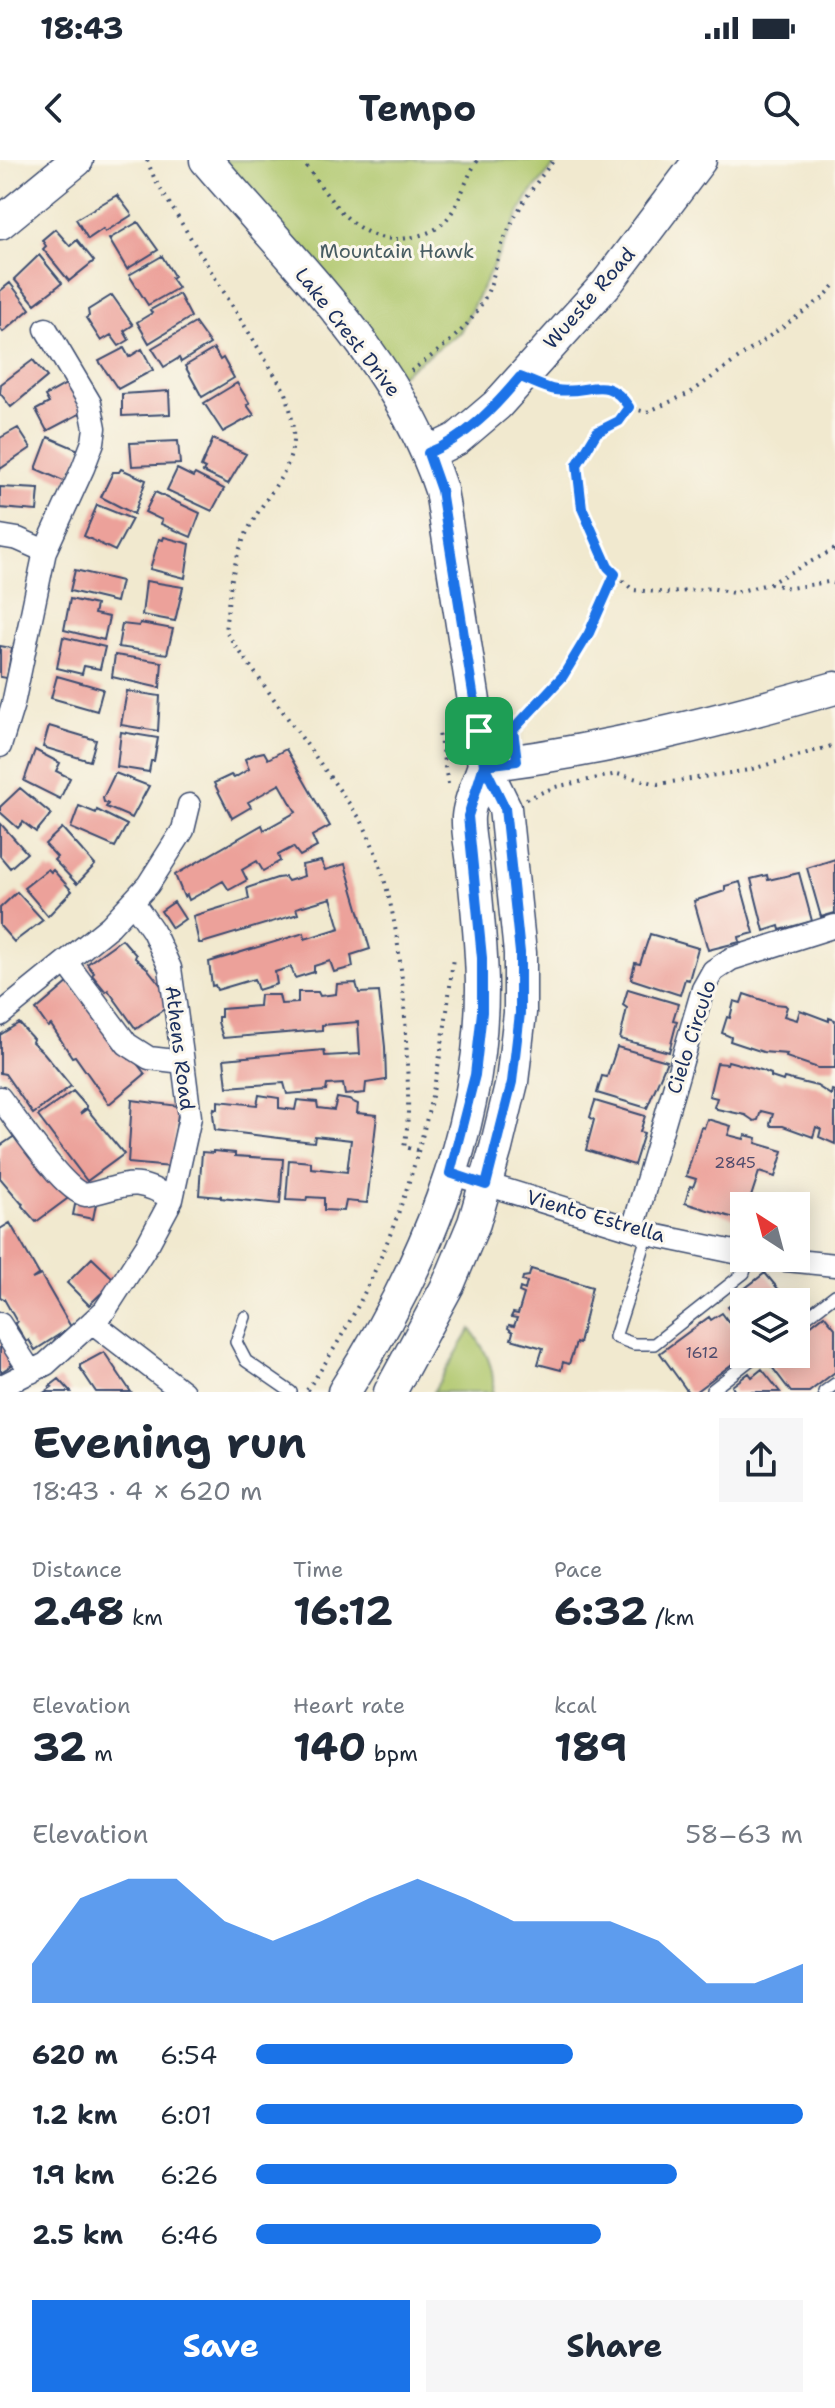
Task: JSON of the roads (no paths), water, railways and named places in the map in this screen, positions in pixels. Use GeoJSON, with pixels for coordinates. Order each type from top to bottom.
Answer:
{"type":"FeatureCollection","features":[{"type":"Feature","properties":{"kind":"main road"},"geometry":{"type":"LineString","coordinates":[[0,223],[77,160]]}},
{"type":"Feature","properties":{"kind":"main road","name":"Wueste Road"},"geometry":{"type":"LineString","coordinates":[[428,453],[457,439],[497,405],[607,283],[700,160]]}},
{"type":"Feature","properties":{"kind":"main road","name":"Lake Crest Drive"},"geometry":{"type":"LineString","coordinates":[[214,163],[347,325],[390,383],[428,453],[441,490],[484,765],[505,808],[520,953],[520,1013],[512,1082],[474,1223],[448,1285],[390,1392]]}},
{"type":"Feature","properties":{"kind":"main road"},"geometry":{"type":"LineString","coordinates":[[484,765],[717,722],[835,688]]}},
{"type":"Feature","properties":{"kind":"main road","name":"Lake Crest Drive"},"geometry":{"type":"LineString","coordinates":[[344,1392],[366,1359],[416,1266],[440,1208],[475,1075],[482,1012],[482,958],[468,816],[484,765]]}},
{"type":"Feature","properties":{"kind":"street"},"geometry":{"type":"LineString","coordinates":[[0,746],[13,704],[45,551],[83,468],[95,428],[90,403],[46,329]]}},
{"type":"Feature","properties":{"kind":"street"},"geometry":{"type":"LineString","coordinates":[[0,536],[18,539],[45,551]]}},
{"type":"Feature","properties":{"kind":"street"},"geometry":{"type":"LineString","coordinates":[[0,1015],[110,926],[133,902],[148,885],[183,830],[189,805]]}},
{"type":"Feature","properties":{"kind":"street","name":"Athens Road"},"geometry":{"type":"LineString","coordinates":[[0,1387],[46,1364],[105,1310],[149,1242],[172,1199],[190,1117],[183,1062],[170,968],[153,931],[133,902]]}},
{"type":"Feature","properties":{"kind":"street","name":"Cielo Circulo"},"geometry":{"type":"LineString","coordinates":[[641,1232],[703,989],[713,971],[731,959],[835,926]]}},
{"type":"Feature","properties":{"kind":"street"},"geometry":{"type":"LineString","coordinates":[[66,962],[127,1044],[149,1058],[183,1062]]}},
{"type":"Feature","properties":{"kind":"street"},"geometry":{"type":"LineString","coordinates":[[0,1098],[65,1182],[79,1194],[86,1195],[131,1183],[154,1188],[172,1199]]}},
{"type":"Feature","properties":{"kind":"street","name":"Viento Estrella"},"geometry":{"type":"LineString","coordinates":[[450,1173],[641,1232],[730,1252]]}},
{"type":"Feature","properties":{"kind":"street"},"geometry":{"type":"LineString","coordinates":[[810,1262],[835,1265]]}},
{"type":"Feature","properties":{"kind":"street"},"geometry":{"type":"LineString","coordinates":[[92,1322],[183,1392]]}},
{"type":"Feature","properties":{"kind":"street"},"geometry":{"type":"LineString","coordinates":[[0,1324],[31,1372]]}},
{"type":"Feature","properties":{"kind":"lane","name":"Cielo Circulo"},"geometry":{"type":"LineString","coordinates":[[641,1232],[615,1337],[634,1344],[654,1344],[744,1272]]}},
{"type":"Feature","properties":{"kind":"lane"},"geometry":{"type":"LineString","coordinates":[[810,1314],[835,1295]]}},
{"type":"Feature","properties":{"kind":"lane"},"geometry":{"type":"LineString","coordinates":[[245,1317],[236,1342],[246,1361],[291,1392]]}},
{"type":"Feature","properties":{"kind":"lane"},"geometry":{"type":"LineString","coordinates":[[712,1390],[740,1368]]}},
{"type":"Feature","properties":{"kind":"lane"},"geometry":{"type":"LineString","coordinates":[[824,1392],[835,1384]]}},
{"type":"Feature","properties":{"kind":"park label","name":"Mountain Hawk"},"geometry":{"type":"Point","coordinates":[397,251]}}]}
